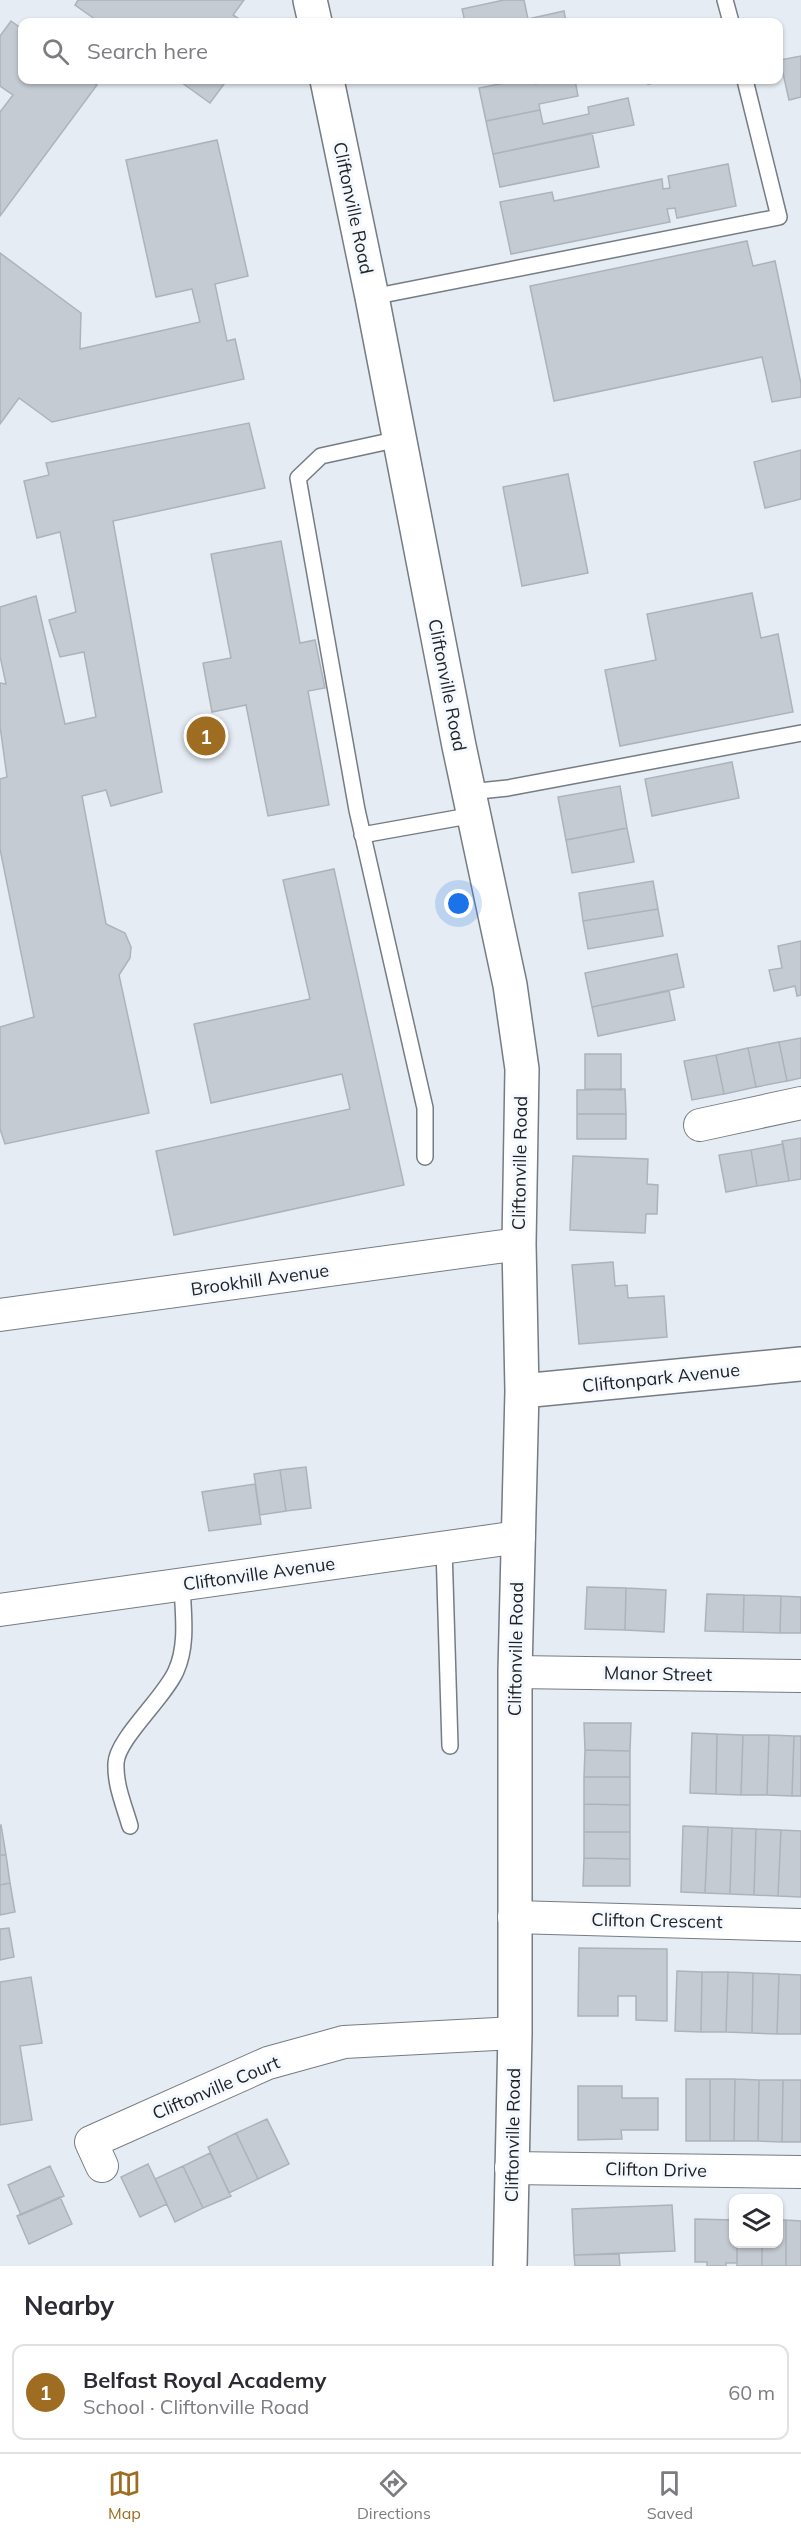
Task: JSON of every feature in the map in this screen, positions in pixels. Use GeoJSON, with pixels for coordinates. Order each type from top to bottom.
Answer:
{"type":"FeatureCollection","features":[{"type":"Feature","properties":{"kind":"street"},"geometry":{"type":"LineString","coordinates":[[310,0],[314,18]]}},
{"type":"Feature","properties":{"kind":"street","name":"Cliftonville Road"},"geometry":{"type":"LineString","coordinates":[[328,84],[471,803],[510,985],[522,1069],[519,1244],[522,1391],[515,1672],[515,2033],[510,2266]]}},
{"type":"Feature","properties":{"kind":"street"},"geometry":{"type":"LineString","coordinates":[[700,1125],[801,1103]]}},
{"type":"Feature","properties":{"kind":"street","name":"Brookhill Avenue"},"geometry":{"type":"LineString","coordinates":[[0,1316],[519,1244]]}},
{"type":"Feature","properties":{"kind":"street","name":"Cliftonpark Avenue"},"geometry":{"type":"LineString","coordinates":[[522,1391],[801,1364]]}},
{"type":"Feature","properties":{"kind":"street","name":"Cliftonville Avenue"},"geometry":{"type":"LineString","coordinates":[[0,1610],[519,1537]]}},
{"type":"Feature","properties":{"kind":"street","name":"Manor Street"},"geometry":{"type":"LineString","coordinates":[[515,1672],[801,1676]]}},
{"type":"Feature","properties":{"kind":"street","name":"Clifton Crescent"},"geometry":{"type":"LineString","coordinates":[[514,1917],[801,1925]]}},
{"type":"Feature","properties":{"kind":"street","name":"Cliftonville Court"},"geometry":{"type":"LineString","coordinates":[[102,2166],[91,2142],[268,2063],[344,2042],[515,2033]]}},
{"type":"Feature","properties":{"kind":"street","name":"Clifton Drive"},"geometry":{"type":"LineString","coordinates":[[512,2168],[801,2172]]}},
{"type":"Feature","properties":{"kind":"lane"},"geometry":{"type":"LineString","coordinates":[[725,0],[730,18]]}},
{"type":"Feature","properties":{"kind":"lane"},"geometry":{"type":"LineString","coordinates":[[372,297],[778,217],[746,84]]}},
{"type":"Feature","properties":{"kind":"lane"},"geometry":{"type":"LineString","coordinates":[[399,439],[321,456],[298,478],[362,835],[425,1108],[425,1157]]}},
{"type":"Feature","properties":{"kind":"lane"},"geometry":{"type":"LineString","coordinates":[[362,835],[471,803],[508,788],[801,733]]}},
{"type":"Feature","properties":{"kind":"lane"},"geometry":{"type":"LineString","coordinates":[[444,1548],[450,1746]]}},
{"type":"Feature","properties":{"kind":"lane"},"geometry":{"type":"LineString","coordinates":[[130,1826],[116,1780],[116,1760],[125,1742],[160,1698],[176,1671],[184,1644],[183,1585]]}},
{"type":"Feature","properties":{"kind":"building"},"geometry":{"type":"Polygon","coordinates":[[[78,0],[244,0],[233,15],[238,18],[93,18],[75,5],[78,0]]]}},
{"type":"Feature","properties":{"kind":"building"},"geometry":{"type":"Polygon","coordinates":[[[504,0],[524,0],[528,18],[464,18],[462,9],[504,0]]]}},
{"type":"Feature","properties":{"kind":"building"},"geometry":{"type":"Polygon","coordinates":[[[564,11],[565,18],[532,18],[564,11]]]}},
{"type":"Feature","properties":{"kind":"building"},"geometry":{"type":"Polygon","coordinates":[[[11,21],[18,26],[18,84],[97,85],[0,216],[0,112],[13,95],[0,86],[0,36],[11,21]]]}},
{"type":"Feature","properties":{"kind":"building"},"geometry":{"type":"Polygon","coordinates":[[[801,56],[801,97],[789,100],[783,73],[783,59],[801,56]]]}},
{"type":"Feature","properties":{"kind":"building"},"geometry":{"type":"Polygon","coordinates":[[[184,84],[224,84],[210,103],[184,84]]]}},
{"type":"Feature","properties":{"kind":"building"},"geometry":{"type":"Polygon","coordinates":[[[500,84],[576,84],[578,96],[539,104],[540,110],[486,121],[479,88],[500,84]]]}},
{"type":"Feature","properties":{"kind":"building"},"geometry":{"type":"Polygon","coordinates":[[[628,98],[634,125],[493,154],[486,121],[540,110],[543,124],[589,114],[588,107],[628,98]]]}},
{"type":"Feature","properties":{"kind":"building"},"geometry":{"type":"Polygon","coordinates":[[[592,133],[599,167],[500,187],[493,154],[592,133]]]}},
{"type":"Feature","properties":{"kind":"building"},"geometry":{"type":"Polygon","coordinates":[[[217,140],[248,276],[215,284],[227,341],[235,339],[244,379],[52,422],[19,398],[0,424],[0,253],[81,313],[80,349],[200,322],[192,289],[156,297],[126,160],[217,140]]]}},
{"type":"Feature","properties":{"kind":"building"},"geometry":{"type":"Polygon","coordinates":[[[728,164],[736,206],[677,218],[675,208],[667,209],[670,222],[511,254],[500,202],[552,192],[554,201],[662,179],[663,189],[670,188],[668,176],[728,164]]]}},
{"type":"Feature","properties":{"kind":"building"},"geometry":{"type":"Polygon","coordinates":[[[747,241],[753,266],[775,261],[801,384],[801,397],[772,402],[762,357],[554,401],[530,286],[747,241]]]}},
{"type":"Feature","properties":{"kind":"building"},"geometry":{"type":"Polygon","coordinates":[[[249,423],[265,488],[113,521],[162,792],[111,806],[106,790],[82,796],[106,924],[125,933],[131,947],[130,958],[119,975],[149,1113],[5,1144],[0,1129],[0,1027],[34,1017],[0,849],[0,779],[7,777],[0,726],[0,683],[6,684],[0,656],[0,607],[36,596],[65,724],[96,717],[84,652],[60,657],[49,620],[76,612],[60,532],[37,538],[24,481],[49,475],[46,463],[249,423]]]}},
{"type":"Feature","properties":{"kind":"building"},"geometry":{"type":"Polygon","coordinates":[[[801,450],[801,499],[765,508],[754,462],[801,450]]]}},
{"type":"Feature","properties":{"kind":"building"},"geometry":{"type":"Polygon","coordinates":[[[568,474],[588,573],[522,586],[503,487],[568,474]]]}},
{"type":"Feature","properties":{"kind":"building"},"geometry":{"type":"Polygon","coordinates":[[[281,541],[300,643],[315,640],[325,688],[308,691],[329,805],[268,816],[246,705],[212,712],[203,663],[231,658],[211,554],[281,541]]]}},
{"type":"Feature","properties":{"kind":"building"},"geometry":{"type":"Polygon","coordinates":[[[752,593],[761,638],[778,634],[793,712],[620,746],[605,670],[656,660],[647,614],[752,593]]]}},
{"type":"Feature","properties":{"kind":"building"},"geometry":{"type":"Polygon","coordinates":[[[732,762],[739,798],[652,816],[645,779],[732,762]]]}},
{"type":"Feature","properties":{"kind":"building"},"geometry":{"type":"Polygon","coordinates":[[[620,786],[627,828],[566,840],[558,797],[620,786]]]}},
{"type":"Feature","properties":{"kind":"building"},"geometry":{"type":"Polygon","coordinates":[[[627,828],[634,862],[572,873],[566,840],[627,828]]]}},
{"type":"Feature","properties":{"kind":"building"},"geometry":{"type":"Polygon","coordinates":[[[334,869],[404,1185],[174,1235],[156,1151],[350,1109],[342,1074],[211,1103],[194,1024],[310,999],[283,880],[334,869]]]}},
{"type":"Feature","properties":{"kind":"building"},"geometry":{"type":"Polygon","coordinates":[[[653,881],[658,909],[583,921],[579,893],[653,881]]]}},
{"type":"Feature","properties":{"kind":"building"},"geometry":{"type":"Polygon","coordinates":[[[658,909],[663,936],[588,949],[583,921],[658,909]]]}},
{"type":"Feature","properties":{"kind":"building"},"geometry":{"type":"Polygon","coordinates":[[[801,941],[801,995],[797,996],[795,986],[774,991],[769,970],[782,968],[778,946],[801,941]]]}},
{"type":"Feature","properties":{"kind":"building"},"geometry":{"type":"Polygon","coordinates":[[[677,954],[684,987],[592,1007],[585,973],[677,954]]]}},
{"type":"Feature","properties":{"kind":"building"},"geometry":{"type":"Polygon","coordinates":[[[669,991],[675,1020],[598,1036],[592,1007],[669,991]]]}},
{"type":"Feature","properties":{"kind":"building"},"geometry":{"type":"Polygon","coordinates":[[[801,1038],[801,1078],[787,1081],[779,1042],[801,1038]]]}},
{"type":"Feature","properties":{"kind":"building"},"geometry":{"type":"Polygon","coordinates":[[[779,1042],[787,1081],[756,1087],[748,1048],[779,1042]]]}},
{"type":"Feature","properties":{"kind":"building"},"geometry":{"type":"Polygon","coordinates":[[[748,1048],[756,1087],[724,1094],[716,1055],[748,1048]]]}},
{"type":"Feature","properties":{"kind":"building"},"geometry":{"type":"Polygon","coordinates":[[[585,1054],[621,1054],[621,1090],[585,1089],[585,1054]]]}},
{"type":"Feature","properties":{"kind":"building"},"geometry":{"type":"Polygon","coordinates":[[[716,1055],[724,1094],[692,1100],[684,1061],[716,1055]]]}},
{"type":"Feature","properties":{"kind":"building"},"geometry":{"type":"Polygon","coordinates":[[[625,1089],[626,1114],[577,1114],[577,1090],[625,1089]]]}},
{"type":"Feature","properties":{"kind":"building"},"geometry":{"type":"Polygon","coordinates":[[[577,1114],[626,1114],[626,1139],[577,1139],[577,1114]]]}},
{"type":"Feature","properties":{"kind":"building"},"geometry":{"type":"Polygon","coordinates":[[[801,1138],[801,1179],[789,1181],[782,1141],[801,1138]]]}},
{"type":"Feature","properties":{"kind":"building"},"geometry":{"type":"Polygon","coordinates":[[[783,1144],[789,1181],[757,1186],[751,1150],[783,1144]]]}},
{"type":"Feature","properties":{"kind":"building"},"geometry":{"type":"Polygon","coordinates":[[[751,1150],[757,1186],[726,1192],[719,1155],[751,1150]]]}},
{"type":"Feature","properties":{"kind":"building"},"geometry":{"type":"Polygon","coordinates":[[[573,1156],[648,1159],[647,1184],[658,1185],[657,1214],[646,1214],[645,1233],[570,1230],[573,1156]]]}},
{"type":"Feature","properties":{"kind":"building"},"geometry":{"type":"Polygon","coordinates":[[[613,1262],[615,1286],[627,1285],[628,1298],[664,1296],[667,1337],[579,1344],[572,1265],[613,1262]]]}},
{"type":"Feature","properties":{"kind":"building"},"geometry":{"type":"Polygon","coordinates":[[[306,1467],[311,1508],[286,1511],[280,1470],[306,1467]]]}},
{"type":"Feature","properties":{"kind":"building"},"geometry":{"type":"Polygon","coordinates":[[[280,1470],[286,1511],[260,1515],[254,1474],[280,1470]]]}},
{"type":"Feature","properties":{"kind":"building"},"geometry":{"type":"Polygon","coordinates":[[[255,1484],[261,1524],[209,1531],[202,1492],[255,1484]]]}},
{"type":"Feature","properties":{"kind":"building"},"geometry":{"type":"Polygon","coordinates":[[[587,1587],[626,1588],[625,1630],[585,1629],[587,1587]]]}},
{"type":"Feature","properties":{"kind":"building"},"geometry":{"type":"Polygon","coordinates":[[[626,1588],[666,1590],[664,1632],[625,1630],[626,1588]]]}},
{"type":"Feature","properties":{"kind":"building"},"geometry":{"type":"Polygon","coordinates":[[[707,1594],[744,1595],[743,1632],[705,1631],[707,1594]]]}},
{"type":"Feature","properties":{"kind":"building"},"geometry":{"type":"Polygon","coordinates":[[[744,1595],[781,1596],[780,1633],[743,1632],[744,1595]]]}},
{"type":"Feature","properties":{"kind":"building"},"geometry":{"type":"Polygon","coordinates":[[[781,1596],[801,1597],[801,1633],[780,1633],[781,1596]]]}},
{"type":"Feature","properties":{"kind":"building"},"geometry":{"type":"Polygon","coordinates":[[[584,1723],[631,1723],[630,1751],[585,1750],[584,1723]]]}},
{"type":"Feature","properties":{"kind":"building"},"geometry":{"type":"Polygon","coordinates":[[[692,1733],[717,1734],[716,1794],[690,1793],[692,1733]]]}},
{"type":"Feature","properties":{"kind":"building"},"geometry":{"type":"Polygon","coordinates":[[[717,1734],[743,1735],[741,1795],[716,1794],[717,1734]]]}},
{"type":"Feature","properties":{"kind":"building"},"geometry":{"type":"Polygon","coordinates":[[[743,1735],[769,1735],[767,1795],[741,1795],[743,1735]]]}},
{"type":"Feature","properties":{"kind":"building"},"geometry":{"type":"Polygon","coordinates":[[[769,1735],[794,1736],[792,1796],[767,1795],[769,1735]]]}},
{"type":"Feature","properties":{"kind":"building"},"geometry":{"type":"Polygon","coordinates":[[[794,1736],[801,1736],[801,1796],[792,1796],[794,1736]]]}},
{"type":"Feature","properties":{"kind":"building"},"geometry":{"type":"Polygon","coordinates":[[[585,1750],[630,1751],[630,1777],[584,1777],[585,1750]]]}},
{"type":"Feature","properties":{"kind":"building"},"geometry":{"type":"Polygon","coordinates":[[[584,1777],[630,1777],[630,1805],[584,1804],[584,1777]]]}},
{"type":"Feature","properties":{"kind":"building"},"geometry":{"type":"Polygon","coordinates":[[[584,1804],[630,1805],[630,1832],[584,1832],[584,1804]]]}},
{"type":"Feature","properties":{"kind":"building"},"geometry":{"type":"Polygon","coordinates":[[[1,1825],[6,1855],[0,1855],[1,1825]]]}},
{"type":"Feature","properties":{"kind":"building"},"geometry":{"type":"Polygon","coordinates":[[[683,1826],[708,1827],[705,1893],[681,1892],[683,1826]]]}},
{"type":"Feature","properties":{"kind":"building"},"geometry":{"type":"Polygon","coordinates":[[[708,1827],[732,1828],[730,1894],[705,1893],[708,1827]]]}},
{"type":"Feature","properties":{"kind":"building"},"geometry":{"type":"Polygon","coordinates":[[[732,1828],[756,1829],[754,1895],[730,1894],[732,1828]]]}},
{"type":"Feature","properties":{"kind":"building"},"geometry":{"type":"Polygon","coordinates":[[[756,1829],[781,1830],[778,1896],[754,1895],[756,1829]]]}},
{"type":"Feature","properties":{"kind":"building"},"geometry":{"type":"Polygon","coordinates":[[[781,1830],[801,1831],[801,1897],[778,1896],[781,1830]]]}},
{"type":"Feature","properties":{"kind":"building"},"geometry":{"type":"Polygon","coordinates":[[[584,1832],[630,1832],[630,1859],[584,1858],[584,1832]]]}},
{"type":"Feature","properties":{"kind":"building"},"geometry":{"type":"Polygon","coordinates":[[[0,1855],[6,1855],[10,1883],[0,1885],[0,1855]]]}},
{"type":"Feature","properties":{"kind":"building"},"geometry":{"type":"Polygon","coordinates":[[[584,1858],[630,1859],[630,1886],[583,1886],[584,1858]]]}},
{"type":"Feature","properties":{"kind":"building"},"geometry":{"type":"Polygon","coordinates":[[[10,1883],[15,1912],[0,1915],[0,1885],[10,1883]]]}},
{"type":"Feature","properties":{"kind":"building"},"geometry":{"type":"Polygon","coordinates":[[[9,1928],[14,1957],[0,1960],[0,1929],[9,1928]]]}},
{"type":"Feature","properties":{"kind":"building"},"geometry":{"type":"Polygon","coordinates":[[[579,1948],[667,1949],[667,2021],[636,2020],[636,1996],[618,1996],[618,2016],[578,2016],[579,1948]]]}},
{"type":"Feature","properties":{"kind":"building"},"geometry":{"type":"Polygon","coordinates":[[[677,1971],[702,1972],[701,2032],[675,2031],[677,1971]]]}},
{"type":"Feature","properties":{"kind":"building"},"geometry":{"type":"Polygon","coordinates":[[[702,1972],[728,1972],[726,2032],[701,2032],[702,1972]]]}},
{"type":"Feature","properties":{"kind":"building"},"geometry":{"type":"Polygon","coordinates":[[[728,1972],[753,1973],[752,2033],[726,2032],[728,1972]]]}},
{"type":"Feature","properties":{"kind":"building"},"geometry":{"type":"Polygon","coordinates":[[[753,1973],[779,1974],[777,2034],[752,2033],[753,1973]]]}},
{"type":"Feature","properties":{"kind":"building"},"geometry":{"type":"Polygon","coordinates":[[[779,1974],[801,1975],[801,2034],[777,2034],[779,1974]]]}},
{"type":"Feature","properties":{"kind":"building"},"geometry":{"type":"Polygon","coordinates":[[[31,1977],[42,2043],[20,2046],[32,2120],[0,2125],[0,1982],[31,1977]]]}},
{"type":"Feature","properties":{"kind":"building"},"geometry":{"type":"Polygon","coordinates":[[[686,2079],[710,2079],[710,2141],[686,2141],[686,2079]]]}},
{"type":"Feature","properties":{"kind":"building"},"geometry":{"type":"Polygon","coordinates":[[[710,2079],[735,2079],[734,2141],[710,2141],[710,2079]]]}},
{"type":"Feature","properties":{"kind":"building"},"geometry":{"type":"Polygon","coordinates":[[[735,2079],[759,2080],[758,2141],[734,2141],[735,2079]]]}},
{"type":"Feature","properties":{"kind":"building"},"geometry":{"type":"Polygon","coordinates":[[[759,2080],[783,2080],[782,2142],[758,2141],[759,2080]]]}},
{"type":"Feature","properties":{"kind":"building"},"geometry":{"type":"Polygon","coordinates":[[[783,2080],[801,2080],[801,2142],[782,2142],[783,2080]]]}},
{"type":"Feature","properties":{"kind":"building"},"geometry":{"type":"Polygon","coordinates":[[[578,2086],[622,2086],[622,2098],[658,2098],[658,2130],[621,2130],[622,2139],[578,2140],[578,2086]]]}},
{"type":"Feature","properties":{"kind":"building"},"geometry":{"type":"Polygon","coordinates":[[[267,2119],[289,2164],[258,2179],[236,2133],[267,2119]]]}},
{"type":"Feature","properties":{"kind":"building"},"geometry":{"type":"Polygon","coordinates":[[[236,2133],[258,2179],[229,2193],[208,2147],[236,2133]]]}},
{"type":"Feature","properties":{"kind":"building"},"geometry":{"type":"Polygon","coordinates":[[[210,2153],[231,2196],[203,2208],[183,2166],[210,2153]]]}},
{"type":"Feature","properties":{"kind":"building"},"geometry":{"type":"Polygon","coordinates":[[[148,2164],[167,2204],[140,2217],[121,2177],[148,2164]]]}},
{"type":"Feature","properties":{"kind":"building"},"geometry":{"type":"Polygon","coordinates":[[[50,2166],[64,2196],[21,2215],[8,2185],[50,2166]]]}},
{"type":"Feature","properties":{"kind":"building"},"geometry":{"type":"Polygon","coordinates":[[[183,2166],[203,2208],[175,2222],[155,2179],[183,2166]]]}},
{"type":"Feature","properties":{"kind":"building"},"geometry":{"type":"Polygon","coordinates":[[[60,2197],[72,2224],[29,2244],[17,2216],[60,2197]]]}},
{"type":"Feature","properties":{"kind":"building"},"geometry":{"type":"Polygon","coordinates":[[[672,2205],[675,2251],[574,2255],[572,2209],[672,2205]]]}},
{"type":"Feature","properties":{"kind":"building"},"geometry":{"type":"Polygon","coordinates":[[[695,2219],[729,2220],[729,2248],[737,2248],[737,2263],[726,2263],[726,2266],[707,2266],[707,2262],[695,2262],[695,2219]]]}},
{"type":"Feature","properties":{"kind":"building"},"geometry":{"type":"Polygon","coordinates":[[[783,2220],[786,2220],[786,2266],[762,2266],[762,2248],[783,2248],[783,2220]]]}},
{"type":"Feature","properties":{"kind":"building"},"geometry":{"type":"Polygon","coordinates":[[[786,2220],[801,2221],[801,2266],[786,2266],[786,2220]]]}},
{"type":"Feature","properties":{"kind":"building"},"geometry":{"type":"Polygon","coordinates":[[[737,2248],[762,2248],[762,2266],[737,2266],[737,2248]]]}},
{"type":"Feature","properties":{"kind":"building"},"geometry":{"type":"Polygon","coordinates":[[[619,2254],[620,2266],[575,2266],[574,2255],[619,2254]]]}},
{"type":"Feature","properties":{"kind":"place","name":"Belfast Royal Academy"},"geometry":{"type":"Point","coordinates":[206,736]}}]}
